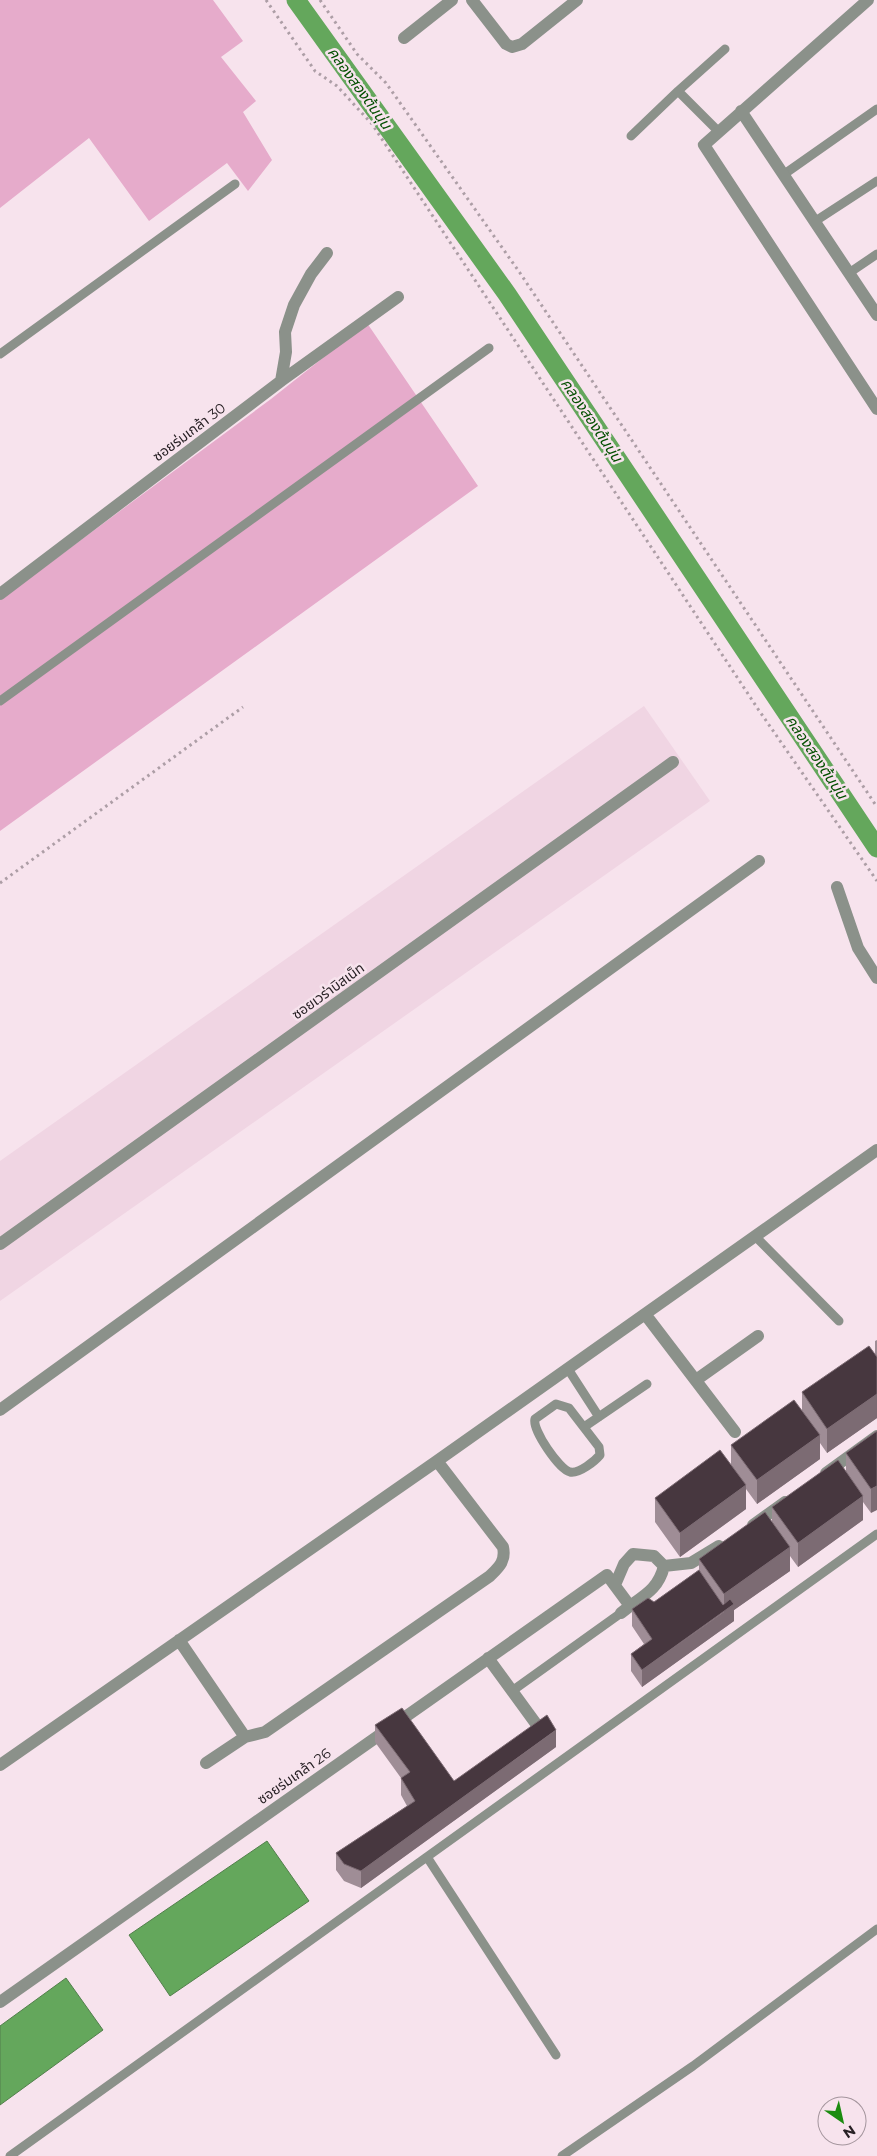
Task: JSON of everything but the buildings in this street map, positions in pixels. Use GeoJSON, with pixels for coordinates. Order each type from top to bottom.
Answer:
{"type":"FeatureCollection","features":[{"type":"Feature","properties":{"kind":"street"},"geometry":{"type":"LineString","coordinates":[[404,38],[452,0]]}},
{"type":"Feature","properties":{"kind":"street"},"geometry":{"type":"LineString","coordinates":[[472,0],[506,44],[512,47],[522,44],[577,0]]}},
{"type":"Feature","properties":{"kind":"street"},"geometry":{"type":"LineString","coordinates":[[868,0],[705,142],[705,147],[877,409]]}},
{"type":"Feature","properties":{"kind":"street"},"geometry":{"type":"LineString","coordinates":[[741,111],[877,316]]}},
{"type":"Feature","properties":{"kind":"street"},"geometry":{"type":"LineString","coordinates":[[281,381],[286,352],[285,332],[294,305],[311,274],[327,253]]}},
{"type":"Feature","properties":{"kind":"street","name":"ซอยร่มเกล้า 30"},"geometry":{"type":"LineString","coordinates":[[0,594],[281,381],[398,297]]}},
{"type":"Feature","properties":{"kind":"street","name":"ซอยเวร่าบิสเน็ท"},"geometry":{"type":"LineString","coordinates":[[0,1244],[672,762]]}},
{"type":"Feature","properties":{"kind":"street"},"geometry":{"type":"LineString","coordinates":[[0,1410],[759,861]]}},
{"type":"Feature","properties":{"kind":"street"},"geometry":{"type":"LineString","coordinates":[[837,887],[858,948],[877,978]]}},
{"type":"Feature","properties":{"kind":"street"},"geometry":{"type":"LineString","coordinates":[[0,1765],[437,1461],[877,1150]]}},
{"type":"Feature","properties":{"kind":"street"},"geometry":{"type":"LineString","coordinates":[[646,1314],[735,1432]]}},
{"type":"Feature","properties":{"kind":"street"},"geometry":{"type":"LineString","coordinates":[[696,1380],[758,1336]]}},
{"type":"Feature","properties":{"kind":"street"},"geometry":{"type":"LineString","coordinates":[[815,1481],[877,1436]]}},
{"type":"Feature","properties":{"kind":"street"},"geometry":{"type":"LineString","coordinates":[[206,1763],[245,1737],[265,1732],[490,1576],[501,1565],[505,1556],[503,1547],[437,1461]]}},
{"type":"Feature","properties":{"kind":"street"},"geometry":{"type":"LineString","coordinates":[[744,1531],[799,1492]]}},
{"type":"Feature","properties":{"kind":"street"},"geometry":{"type":"LineString","coordinates":[[664,1566],[691,1563],[729,1540]]}},
{"type":"Feature","properties":{"kind":"street"},"geometry":{"type":"LineString","coordinates":[[633,1554],[654,1556],[664,1566],[661,1579],[653,1590],[625,1610],[611,1580],[624,1564],[633,1554]]}},
{"type":"Feature","properties":{"kind":"street","name":"ซอยร่มเกล้า 26"},"geometry":{"type":"LineString","coordinates":[[0,2002],[488,1658],[611,1580]]}},
{"type":"Feature","properties":{"kind":"street"},"geometry":{"type":"LineString","coordinates":[[179,1640],[245,1737]]}},
{"type":"Feature","properties":{"kind":"street"},"geometry":{"type":"LineString","coordinates":[[488,1658],[542,1732]]}},
{"type":"Feature","properties":{"kind":"lane"},"geometry":{"type":"LineString","coordinates":[[631,136],[725,49]]}},
{"type":"Feature","properties":{"kind":"lane"},"geometry":{"type":"LineString","coordinates":[[678,91],[718,131]]}},
{"type":"Feature","properties":{"kind":"lane"},"geometry":{"type":"LineString","coordinates":[[783,175],[877,109]]}},
{"type":"Feature","properties":{"kind":"lane"},"geometry":{"type":"LineString","coordinates":[[814,222],[877,181]]}},
{"type":"Feature","properties":{"kind":"lane"},"geometry":{"type":"LineString","coordinates":[[0,354],[235,184]]}},
{"type":"Feature","properties":{"kind":"lane"},"geometry":{"type":"LineString","coordinates":[[849,273],[877,254]]}},
{"type":"Feature","properties":{"kind":"lane"},"geometry":{"type":"LineString","coordinates":[[0,702],[490,348]]}},
{"type":"Feature","properties":{"kind":"lane"},"geometry":{"type":"LineString","coordinates":[[755,1236],[839,1321]]}},
{"type":"Feature","properties":{"kind":"lane"},"geometry":{"type":"LineString","coordinates":[[568,1369],[599,1418]]}},
{"type":"Feature","properties":{"kind":"lane"},"geometry":{"type":"LineString","coordinates":[[584,1428],[647,1384]]}},
{"type":"Feature","properties":{"kind":"lane"},"geometry":{"type":"LineString","coordinates":[[556,1404],[562,1404],[569,1408],[584,1428],[599,1447],[600,1455],[576,1472],[571,1472],[561,1466],[538,1434],[534,1424],[541,1414],[556,1404]]}},
{"type":"Feature","properties":{"kind":"lane"},"geometry":{"type":"LineString","coordinates":[[10,2156],[877,1534]]}},
{"type":"Feature","properties":{"kind":"lane"},"geometry":{"type":"LineString","coordinates":[[512,1691],[625,1610]]}},
{"type":"Feature","properties":{"kind":"lane"},"geometry":{"type":"LineString","coordinates":[[427,1857],[556,2054]]}},
{"type":"Feature","properties":{"kind":"lane"},"geometry":{"type":"LineString","coordinates":[[562,2156],[693,2066],[877,1929]]}},
{"type":"Feature","properties":{"kind":"path"},"geometry":{"type":"LineString","coordinates":[[266,0],[315,71],[337,86],[372,124],[758,709],[877,880]]}},
{"type":"Feature","properties":{"kind":"path"},"geometry":{"type":"LineString","coordinates":[[320,0],[357,54],[386,83],[520,273],[877,806]]}},
{"type":"Feature","properties":{"kind":"path"},"geometry":{"type":"LineString","coordinates":[[0,883],[243,706]]}},
{"type":"Feature","properties":{"kind":"shaded area"},"geometry":{"type":"Polygon","coordinates":[[[0,0],[213,0],[243,41],[221,57],[256,101],[243,112],[272,160],[248,191],[227,163],[149,221],[89,138],[0,208],[0,0]]]}},
{"type":"Feature","properties":{"kind":"shaded area"},"geometry":{"type":"Polygon","coordinates":[[[367,323],[478,486],[0,831],[0,600],[271,399],[367,323]]]}},
{"type":"Feature","properties":{"kind":"shaded area"},"geometry":{"type":"Polygon","coordinates":[[[644,706],[710,801],[0,1301],[0,1161],[644,706]]]}},
{"type":"Feature","properties":{"kind":"shaded area"},"geometry":{"type":"Polygon","coordinates":[[[267,1841],[309,1901],[170,1996],[129,1935],[267,1841]]]}},
{"type":"Feature","properties":{"kind":"shaded area"},"geometry":{"type":"Polygon","coordinates":[[[66,1978],[103,2030],[0,2105],[0,2026],[66,1978]]]}},
{"type":"Feature","properties":{"kind":"waterway","name":"คลองสองต้นนุ่น"},"geometry":{"type":"LineString","coordinates":[[296,0],[507,294],[877,848]]}}]}
